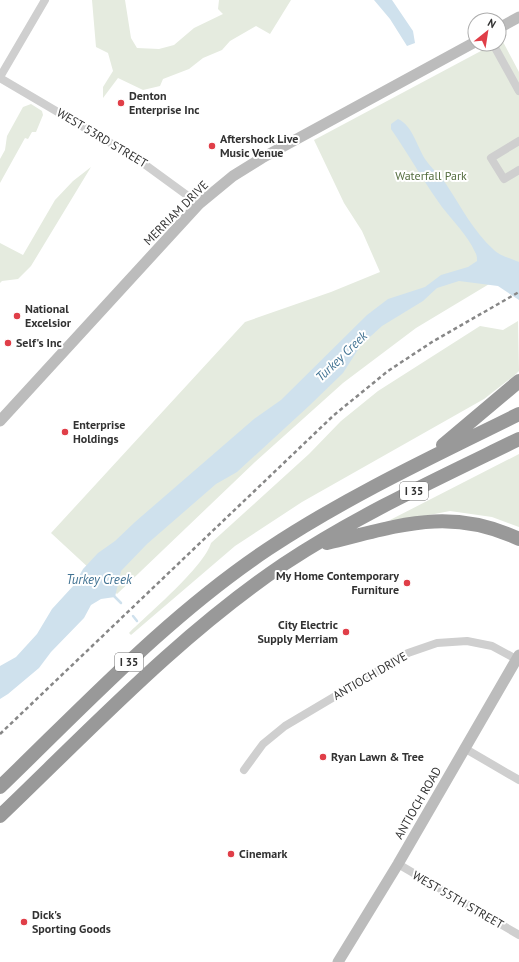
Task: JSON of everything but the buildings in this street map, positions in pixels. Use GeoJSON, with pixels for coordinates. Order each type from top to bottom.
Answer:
{"type":"FeatureCollection","features":[{"type":"Feature","properties":{"kind":"highway"},"geometry":{"type":"LineString","coordinates":[[425,460],[519,381]]}},
{"type":"Feature","properties":{"kind":"highway","name":"I 35"},"geometry":{"type":"LineString","coordinates":[[0,787],[163,631],[247,564],[311,522],[425,460],[519,414]]}},
{"type":"Feature","properties":{"kind":"highway","name":"I 35"},"geometry":{"type":"LineString","coordinates":[[0,816],[178,647],[211,618],[256,584],[311,547],[376,510],[519,439]]}},
{"type":"Feature","properties":{"kind":"highway"},"geometry":{"type":"LineString","coordinates":[[311,547],[423,521],[466,522],[487,526],[519,539]]}},
{"type":"Feature","properties":{"kind":"main road"},"geometry":{"type":"LineString","coordinates":[[507,24],[519,17]]}},
{"type":"Feature","properties":{"kind":"main road","name":"MERRIAM DRIVE"},"geometry":{"type":"LineString","coordinates":[[0,421],[199,204],[233,176],[262,158],[467,46]]}},
{"type":"Feature","properties":{"kind":"main road","name":"ANTIOCH ROAD"},"geometry":{"type":"LineString","coordinates":[[339,962],[398,864],[518,657]]}},
{"type":"Feature","properties":{"kind":"street"},"geometry":{"type":"LineString","coordinates":[[0,78],[45,0]]}},
{"type":"Feature","properties":{"kind":"street"},"geometry":{"type":"LineString","coordinates":[[497,52],[519,91]]}},
{"type":"Feature","properties":{"kind":"street","name":"WEST 53RD STREET"},"geometry":{"type":"LineString","coordinates":[[0,78],[136,158],[199,204]]}},
{"type":"Feature","properties":{"kind":"street"},"geometry":{"type":"LineString","coordinates":[[519,141],[491,158],[504,179],[519,170]]}},
{"type":"Feature","properties":{"kind":"street","name":"ANTIOCH DRIVE"},"geometry":{"type":"LineString","coordinates":[[244,770],[263,744],[285,726],[408,653],[437,643],[467,641],[492,646],[518,657]]}},
{"type":"Feature","properties":{"kind":"street"},"geometry":{"type":"LineString","coordinates":[[464,748],[519,780]]}},
{"type":"Feature","properties":{"kind":"street","name":"WEST 55TH STREET"},"geometry":{"type":"LineString","coordinates":[[398,864],[519,935]]}},
{"type":"Feature","properties":{"kind":"green space"},"geometry":{"type":"Polygon","coordinates":[[[92,0],[125,0],[131,38],[137,48],[159,49],[174,45],[194,28],[223,14],[218,9],[219,0],[291,0],[270,34],[256,26],[230,41],[222,50],[203,58],[189,69],[163,79],[160,86],[143,90],[118,78],[103,98],[103,87],[113,71],[108,53],[96,47],[92,0]]]}},
{"type":"Feature","properties":{"kind":"green space","name":"Waterfall Park"},"geometry":{"type":"Polygon","coordinates":[[[507,49],[519,72],[519,266],[416,328],[343,383],[255,462],[117,594],[51,533],[245,322],[331,292],[380,272],[362,231],[344,203],[314,140],[479,52],[507,52],[507,49]]]}},
{"type":"Feature","properties":{"kind":"green space"},"geometry":{"type":"Polygon","coordinates":[[[31,104],[42,111],[43,115],[36,132],[32,132],[28,139],[25,138],[0,183],[0,159],[5,150],[7,136],[23,107],[31,104]]]}},
{"type":"Feature","properties":{"kind":"green space"},"geometry":{"type":"Polygon","coordinates":[[[91,167],[31,266],[18,279],[2,281],[0,283],[0,243],[23,255],[55,200],[73,181],[91,167]]]}},
{"type":"Feature","properties":{"kind":"green space"},"geometry":{"type":"Polygon","coordinates":[[[518,321],[519,371],[515,375],[484,399],[302,502],[235,546],[131,635],[129,633],[198,565],[211,543],[309,454],[341,421],[378,391],[480,326],[503,330],[518,321]]]}},
{"type":"Feature","properties":{"kind":"green space"},"geometry":{"type":"Polygon","coordinates":[[[519,454],[519,527],[492,517],[450,511],[398,521],[390,520],[519,454]]]}},
{"type":"Feature","properties":{"kind":"water"},"geometry":{"type":"Polygon","coordinates":[[[374,0],[392,0],[413,31],[415,43],[407,46],[390,19],[374,0]]]}},
{"type":"Feature","properties":{"kind":"water","name":"Turkey Creek"},"geometry":{"type":"Polygon","coordinates":[[[398,119],[411,131],[425,159],[446,184],[480,235],[497,252],[519,262],[519,300],[498,286],[459,281],[437,288],[423,301],[382,326],[361,345],[343,373],[310,405],[237,472],[216,484],[147,544],[121,571],[115,597],[101,599],[91,605],[84,618],[51,652],[39,668],[0,699],[0,666],[16,657],[37,634],[52,609],[74,585],[83,569],[98,553],[115,541],[254,419],[281,400],[367,315],[388,299],[425,287],[441,275],[468,267],[477,261],[476,254],[472,246],[435,198],[391,129],[391,124],[398,119]]]}},
{"type":"Feature","properties":{"kind":"waterway"},"geometry":{"type":"LineString","coordinates":[[113,595],[121,603]]}},
{"type":"Feature","properties":{"kind":"waterway"},"geometry":{"type":"LineString","coordinates":[[133,616],[137,621]]}},
{"type":"Feature","properties":{"kind":"railway"},"geometry":{"type":"LineString","coordinates":[[0,734],[334,415],[388,371],[432,342],[519,292]]}},
{"type":"Feature","properties":{"kind":"place","name":"Denton Enterprise Inc"},"geometry":{"type":"Point","coordinates":[121,103]}},
{"type":"Feature","properties":{"kind":"place","name":"Aftershock Live Music Venue"},"geometry":{"type":"Point","coordinates":[212,146]}},
{"type":"Feature","properties":{"kind":"place","name":"National Excelsior"},"geometry":{"type":"Point","coordinates":[17,316]}},
{"type":"Feature","properties":{"kind":"place","name":"Self's Inc"},"geometry":{"type":"Point","coordinates":[8,343]}},
{"type":"Feature","properties":{"kind":"place","name":"Enterprise Holdings"},"geometry":{"type":"Point","coordinates":[65,432]}},
{"type":"Feature","properties":{"kind":"place","name":"My Home Contemporary Furniture"},"geometry":{"type":"Point","coordinates":[407,583]}},
{"type":"Feature","properties":{"kind":"place","name":"City Electric Supply Merriam"},"geometry":{"type":"Point","coordinates":[346,632]}},
{"type":"Feature","properties":{"kind":"place","name":"Ryan Lawn & Tree"},"geometry":{"type":"Point","coordinates":[323,757]}},
{"type":"Feature","properties":{"kind":"place","name":"Cinemark"},"geometry":{"type":"Point","coordinates":[231,854]}},
{"type":"Feature","properties":{"kind":"place","name":"Dick's Sporting Goods"},"geometry":{"type":"Point","coordinates":[24,922]}}]}
